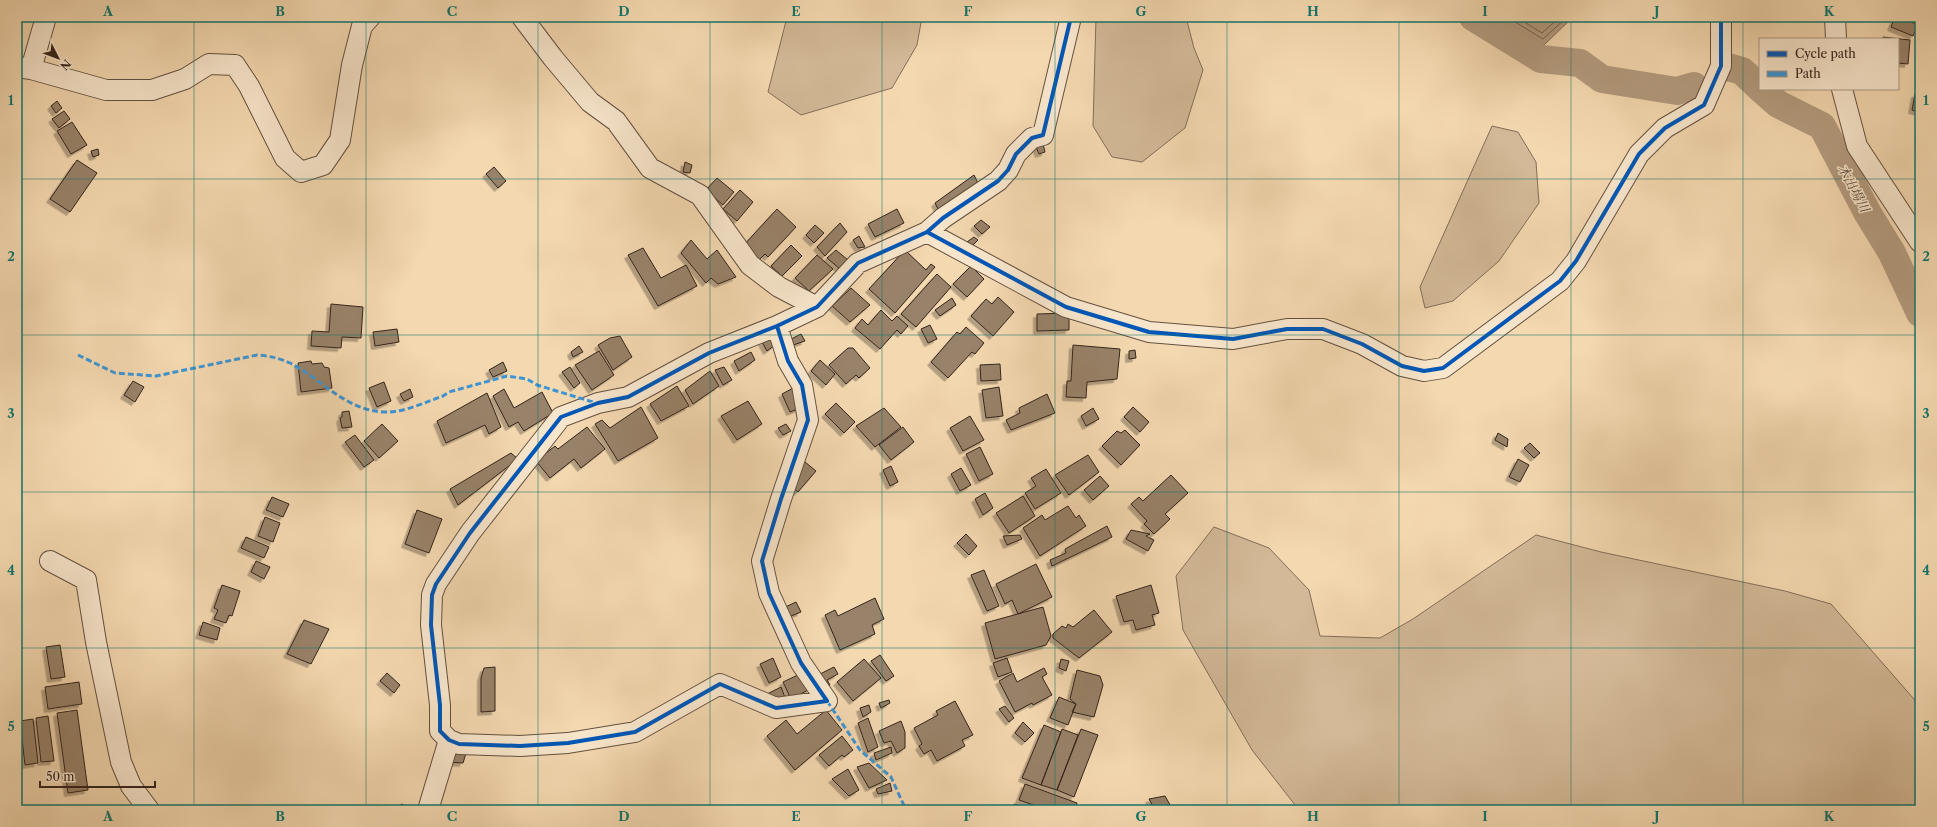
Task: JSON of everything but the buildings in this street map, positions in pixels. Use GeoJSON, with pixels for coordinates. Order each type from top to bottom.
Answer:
{"type":"FeatureCollection","features":[{"type":"Feature","properties":{"kind":"street"},"geometry":{"type":"LineString","coordinates":[[46,17],[24,68],[106,90],[152,90],[185,79],[209,64],[235,65],[249,86],[285,158],[301,172],[323,165],[340,140],[352,65],[362,26],[370,17]]}},
{"type":"Feature","properties":{"kind":"street"},"geometry":{"type":"LineString","coordinates":[[522,17],[553,58],[590,102],[616,121],[650,168],[700,195],[750,265],[779,287],[817,307]]}},
{"type":"Feature","properties":{"kind":"street"},"geometry":{"type":"LineString","coordinates":[[777,326],[788,361],[802,385],[808,420],[762,561],[769,592],[801,663],[827,701],[776,708],[720,684],[635,732],[568,743],[520,746],[459,744],[449,740],[440,731],[440,705],[431,625],[432,595],[436,584],[470,534],[561,417],[598,403],[628,397],[709,353],[777,326],[817,307],[858,263],[927,232],[943,218],[998,182],[1008,170],[1016,154],[1032,138],[1043,135],[1071,17]]}},
{"type":"Feature","properties":{"kind":"street"},"geometry":{"type":"LineString","coordinates":[[927,232],[1066,307],[1149,332],[1233,338],[1288,329],[1323,329],[1362,344],[1402,366],[1424,372],[1443,368],[1560,281],[1576,261],[1639,154],[1665,128],[1704,105],[1721,66],[1721,17]]}},
{"type":"Feature","properties":{"kind":"street"},"geometry":{"type":"LineString","coordinates":[[1835,17],[1836,38]]}},
{"type":"Feature","properties":{"kind":"street"},"geometry":{"type":"LineString","coordinates":[[1842,90],[1857,146],[1920,242]]}},
{"type":"Feature","properties":{"kind":"street"},"geometry":{"type":"LineString","coordinates":[[50,561],[86,580],[96,642],[121,762],[131,786],[149,810]]}},
{"type":"Feature","properties":{"kind":"street"},"geometry":{"type":"LineString","coordinates":[[428,810],[449,740]]}},
{"type":"Feature","properties":{"kind":"shaded area"},"geometry":{"type":"Polygon","coordinates":[[[787,17],[922,17],[917,45],[892,88],[801,115],[768,92],[787,17]]]}},
{"type":"Feature","properties":{"kind":"shaded area"},"geometry":{"type":"Polygon","coordinates":[[[1096,17],[1186,17],[1194,48],[1203,70],[1185,128],[1142,162],[1112,157],[1093,126],[1096,17]]]}},
{"type":"Feature","properties":{"kind":"shaded area"},"geometry":{"type":"Polygon","coordinates":[[[1492,126],[1518,132],[1536,162],[1539,203],[1499,261],[1453,301],[1425,308],[1420,287],[1492,126]]]}},
{"type":"Feature","properties":{"kind":"shaded area"},"geometry":{"type":"Polygon","coordinates":[[[1214,527],[1269,548],[1309,590],[1320,636],[1380,638],[1413,619],[1536,535],[1601,552],[1785,591],[1831,604],[1920,706],[1920,810],[1299,810],[1252,750],[1183,630],[1176,576],[1214,527]]]}},
{"type":"Feature","properties":{"kind":"water"},"geometry":{"type":"Polygon","coordinates":[[[1499,17],[1573,17],[1544,45],[1499,17]]]}},
{"type":"Feature","properties":{"kind":"waterway","name":"木出場川"},"geometry":{"type":"LineString","coordinates":[[1473,17],[1541,59],[1580,63],[1602,79],[1677,91],[1694,86]]}},
{"type":"Feature","properties":{"kind":"waterway","name":"木出場川"},"geometry":{"type":"LineString","coordinates":[[1728,67],[1742,71],[1759,87]]}},
{"type":"Feature","properties":{"kind":"waterway","name":"木出場川"},"geometry":{"type":"LineString","coordinates":[[1762,90],[1778,104],[1822,126],[1867,212],[1892,253],[1920,313]]}},
{"type":"Feature","properties":{"kind":"marked path"},"geometry":{"type":"LineString","coordinates":[[78,355],[115,373],[156,376],[257,355],[270,357],[290,363],[347,401],[373,411],[394,412],[408,409],[443,396],[449,392],[507,376],[527,379],[537,385],[596,403]]}},
{"type":"Feature","properties":{"kind":"marked path"},"geometry":{"type":"LineString","coordinates":[[827,701],[860,750],[891,777],[906,810]]}},
{"type":"Feature","properties":{"kind":"cycle path"},"geometry":{"type":"LineString","coordinates":[[777,326],[788,361],[802,385],[808,420],[762,561],[769,593],[801,663],[827,701],[776,708],[720,684],[635,732],[568,743],[520,746],[459,744],[449,740],[440,731],[440,705],[431,625],[432,595],[436,584],[470,533],[561,417],[598,403],[628,397],[709,353],[777,326],[817,307],[858,263],[927,232],[943,218],[998,181],[1008,170],[1016,154],[1032,138],[1043,135],[1071,17]]}},
{"type":"Feature","properties":{"kind":"cycle path"},"geometry":{"type":"LineString","coordinates":[[927,232],[1066,307],[1149,332],[1233,339],[1287,329],[1323,329],[1362,344],[1402,366],[1424,371],[1443,368],[1560,281],[1576,261],[1639,154],[1665,128],[1704,105],[1721,66],[1721,17]]}}]}
